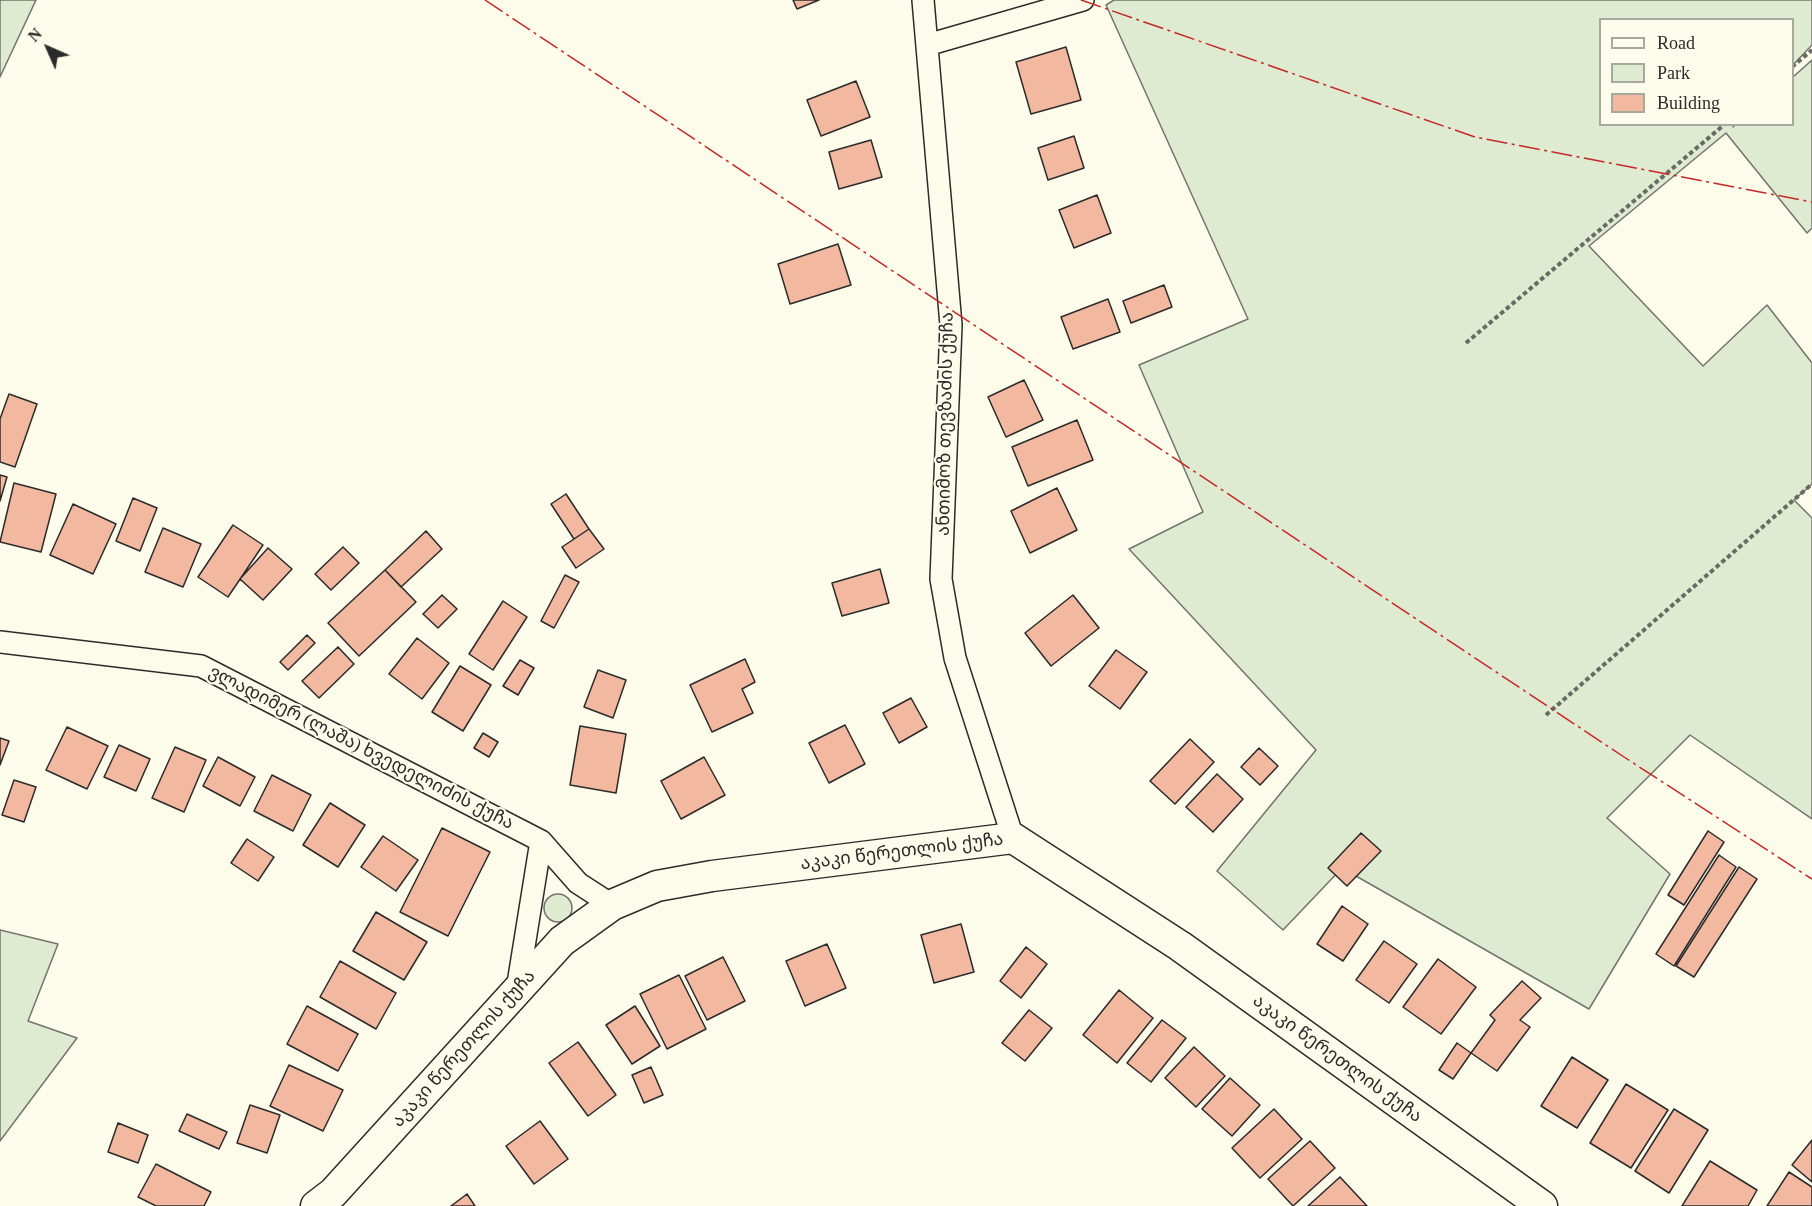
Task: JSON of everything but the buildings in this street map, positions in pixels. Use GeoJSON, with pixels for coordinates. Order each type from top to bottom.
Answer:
{"type":"FeatureCollection","features":[{"type":"Feature","properties":{"kind":"street","name":"ანთიმოზ თევზაძის ქუჩა"},"geometry":{"type":"LineString","coordinates":[[923,0],[951,325],[942,579],[956,658],[1013,838]]}},
{"type":"Feature","properties":{"kind":"street"},"geometry":{"type":"LineString","coordinates":[[927,45],[1083,0]]}},
{"type":"Feature","properties":{"kind":"street","name":"ვლადიმერ (ლაშა) ხვედელიძის ქუჩა"},"geometry":{"type":"LineString","coordinates":[[0,642],[201,666],[541,841],[578,883],[612,905]]}},
{"type":"Feature","properties":{"kind":"street","name":"აკაკი წერეთლის ქუჩა"},"geometry":{"type":"LineString","coordinates":[[316,1206],[333,1193],[562,941],[612,905],[657,886],[712,876],[1013,838],[1180,946],[1542,1206]]}},
{"type":"Feature","properties":{"kind":"street"},"geometry":{"type":"LineString","coordinates":[[518,990],[541,841]]}},
{"type":"Feature","properties":{"kind":"path"},"geometry":{"type":"LineString","coordinates":[[1794,65],[1812,50]]}},
{"type":"Feature","properties":{"kind":"path"},"geometry":{"type":"LineString","coordinates":[[1467,343],[1723,126]]}},
{"type":"Feature","properties":{"kind":"path"},"geometry":{"type":"LineString","coordinates":[[1546,715],[1812,484]]}},
{"type":"Feature","properties":{"kind":"green space"},"geometry":{"type":"Polygon","coordinates":[[[0,0],[36,0],[0,77],[0,0]]]}},
{"type":"Feature","properties":{"kind":"green space"},"geometry":{"type":"Polygon","coordinates":[[[1114,0],[1812,0],[1812,45],[1794,64],[1794,18],[1599,18],[1599,126],[1794,126],[1794,76],[1812,60],[1812,228],[1807,233],[1726,133],[1589,246],[1703,366],[1767,305],[1812,363],[1812,484],[1794,500],[1812,518],[1812,819],[1690,735],[1607,818],[1670,874],[1589,1009],[1342,868],[1283,930],[1217,871],[1316,750],[1129,549],[1203,512],[1139,365],[1248,319],[1106,5],[1114,0]]]}},
{"type":"Feature","properties":{"kind":"green space"},"geometry":{"type":"Polygon","coordinates":[[[558,894],[568,898],[572,908],[568,918],[558,922],[548,918],[544,908],[548,898],[558,894]]]}},
{"type":"Feature","properties":{"kind":"green space"},"geometry":{"type":"Polygon","coordinates":[[[0,930],[58,944],[28,1021],[77,1038],[0,1141],[0,930]]]}},
{"type":"Feature","properties":{"kind":"power"},"geometry":{"type":"LineString","coordinates":[[485,0],[1624,757],[1812,879]]}},
{"type":"Feature","properties":{"kind":"power"},"geometry":{"type":"LineString","coordinates":[[1081,0],[1475,137],[1812,202]]}}]}
